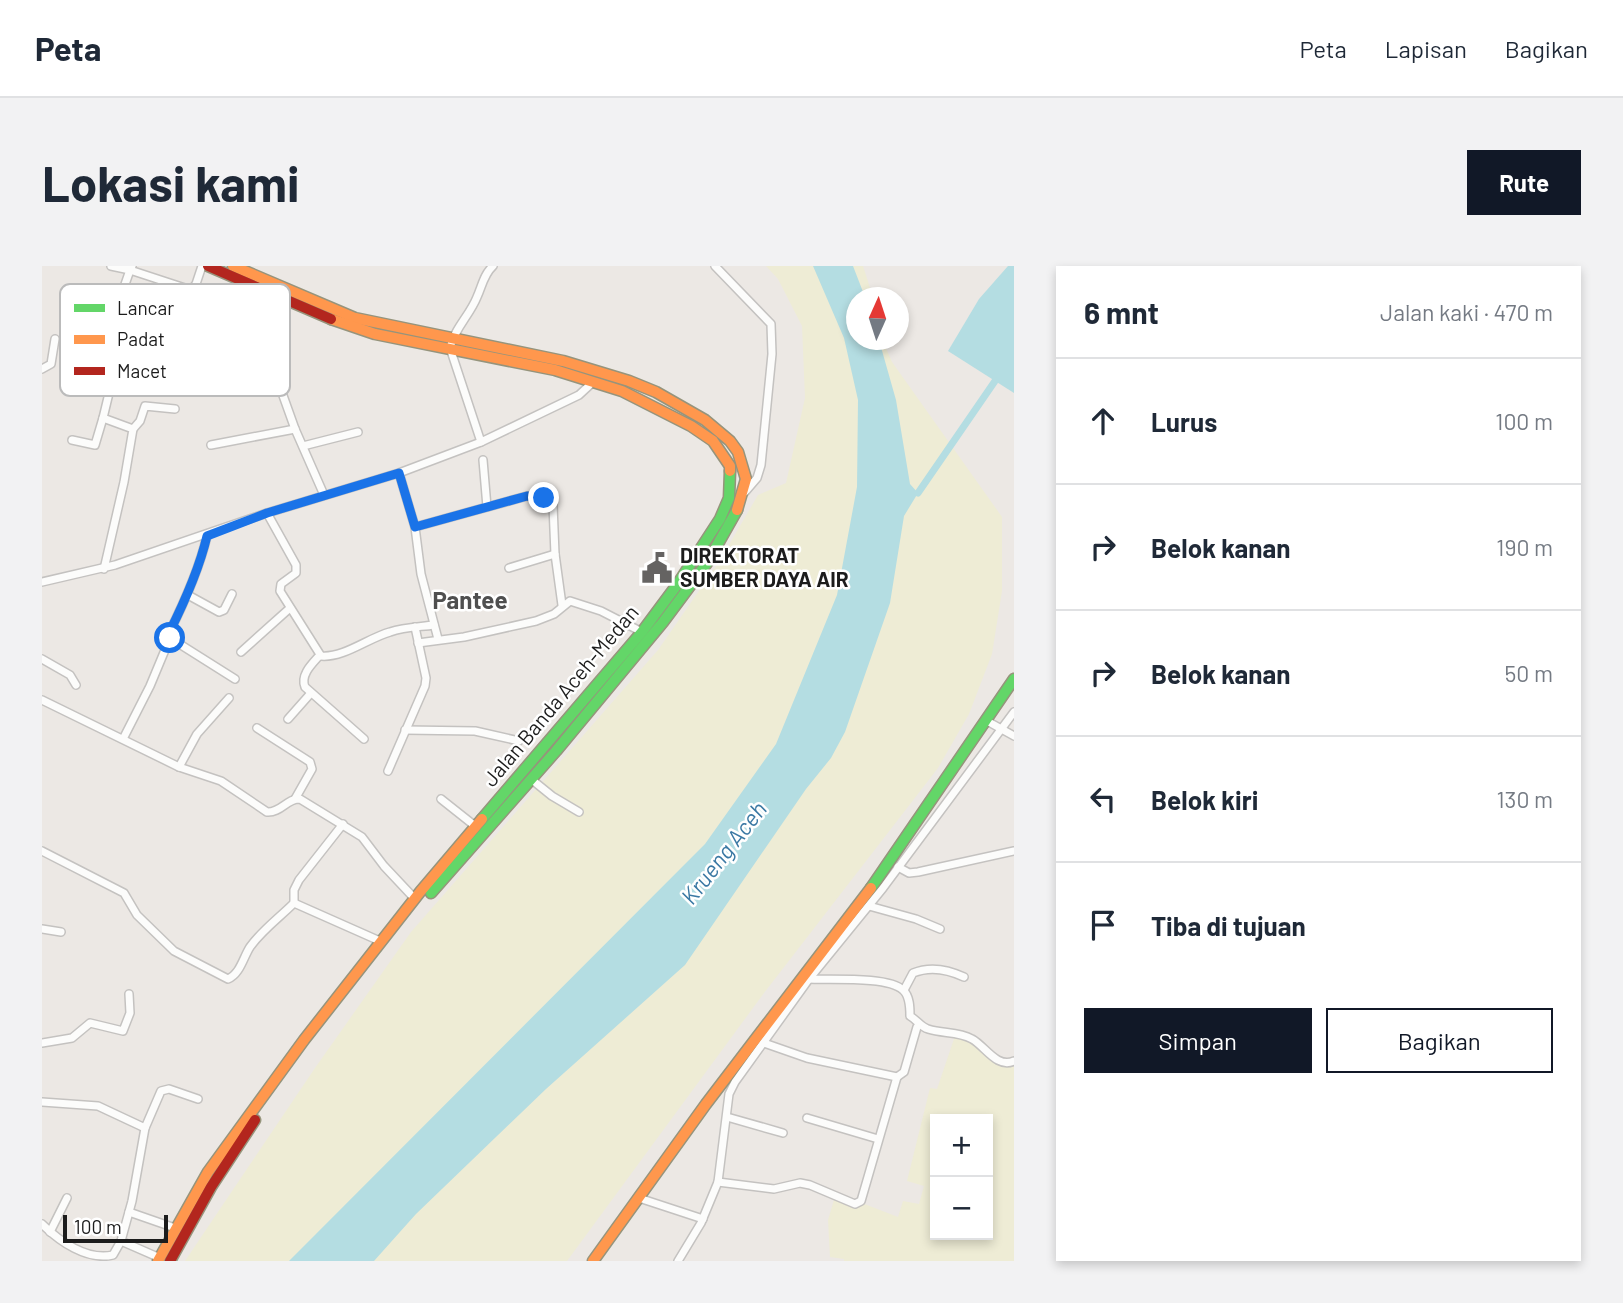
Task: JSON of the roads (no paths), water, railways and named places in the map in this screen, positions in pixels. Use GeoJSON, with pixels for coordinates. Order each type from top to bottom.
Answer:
{"type":"FeatureCollection","features":[{"type":"Feature","properties":{"kind":"main road","name":"Jalan Banda Aceh-Medan"},"geometry":{"type":"LineString","coordinates":[[208,266],[246,284]]}},
{"type":"Feature","properties":{"kind":"main road","name":"Jalan Banda Aceh-Medan"},"geometry":{"type":"LineString","coordinates":[[233,266],[275,284]]}},
{"type":"Feature","properties":{"kind":"main road","name":"Jalan Banda Aceh-Medan"},"geometry":{"type":"LineString","coordinates":[[163,1260],[175,1228],[208,1172],[274,1080],[415,900],[642,632],[720,519],[729,498],[730,466],[713,441],[691,426],[622,391],[555,370],[357,319],[290,290]]}},
{"type":"Feature","properties":{"kind":"main road","name":"Jalan Banda Aceh-Medan"},"geometry":{"type":"LineString","coordinates":[[163,1260],[271,1096],[430,894],[614,683],[699,576],[738,512],[746,482],[744,466],[737,450],[719,430],[647,388],[557,360],[374,334],[290,303]]}},
{"type":"Feature","properties":{"kind":"main road"},"geometry":{"type":"LineString","coordinates":[[593,1261],[715,1093],[869,891],[1014,680]]}},
{"type":"Feature","properties":{"kind":"main road"},"geometry":{"type":"LineString","coordinates":[[522,771],[531,778]]}},
{"type":"Feature","properties":{"kind":"street"},"geometry":{"type":"LineString","coordinates":[[111,266],[131,268],[175,284]]}},
{"type":"Feature","properties":{"kind":"street"},"geometry":{"type":"LineString","coordinates":[[196,284],[202,266]]}},
{"type":"Feature","properties":{"kind":"street"},"geometry":{"type":"LineString","coordinates":[[481,442],[451,344],[493,266]]}},
{"type":"Feature","properties":{"kind":"street"},"geometry":{"type":"LineString","coordinates":[[715,266],[771,324],[772,330],[761,470],[744,493]]}},
{"type":"Feature","properties":{"kind":"street"},"geometry":{"type":"LineString","coordinates":[[42,369],[51,364],[55,339]]}},
{"type":"Feature","properties":{"kind":"street"},"geometry":{"type":"LineString","coordinates":[[42,582],[104,569],[207,536],[267,513],[399,473],[481,442],[579,395],[593,382]]}},
{"type":"Feature","properties":{"kind":"street"},"geometry":{"type":"LineString","coordinates":[[72,440],[95,444],[108,396]]}},
{"type":"Feature","properties":{"kind":"street"},"geometry":{"type":"LineString","coordinates":[[283,396],[324,495]]}},
{"type":"Feature","properties":{"kind":"street"},"geometry":{"type":"LineString","coordinates":[[104,569],[133,429],[140,421],[145,407],[175,408]]}},
{"type":"Feature","properties":{"kind":"street"},"geometry":{"type":"LineString","coordinates":[[103,418],[133,429]]}},
{"type":"Feature","properties":{"kind":"street"},"geometry":{"type":"LineString","coordinates":[[211,445],[295,429]]}},
{"type":"Feature","properties":{"kind":"street"},"geometry":{"type":"LineString","coordinates":[[303,446],[358,432]]}},
{"type":"Feature","properties":{"kind":"street"},"geometry":{"type":"LineString","coordinates":[[483,460],[487,507]]}},
{"type":"Feature","properties":{"kind":"street"},"geometry":{"type":"LineString","coordinates":[[399,473],[415,527],[421,574],[438,639]]}},
{"type":"Feature","properties":{"kind":"street"},"geometry":{"type":"LineString","coordinates":[[415,527],[527,496],[548,499],[553,505],[555,554],[562,605]]}},
{"type":"Feature","properties":{"kind":"street"},"geometry":{"type":"LineString","coordinates":[[267,513],[296,565],[296,573],[279,587],[320,655]]}},
{"type":"Feature","properties":{"kind":"street"},"geometry":{"type":"LineString","coordinates":[[123,738],[150,686],[170,638],[169,633],[188,595],[207,536]]}},
{"type":"Feature","properties":{"kind":"street"},"geometry":{"type":"LineString","coordinates":[[509,568],[555,554]]}},
{"type":"Feature","properties":{"kind":"street"},"geometry":{"type":"LineString","coordinates":[[188,595],[219,612],[224,610],[232,594]]}},
{"type":"Feature","properties":{"kind":"street"},"geometry":{"type":"LineString","coordinates":[[418,643],[464,637],[536,621],[554,614],[570,601],[601,611],[642,632]]}},
{"type":"Feature","properties":{"kind":"street"},"geometry":{"type":"LineString","coordinates":[[241,652],[290,608]]}},
{"type":"Feature","properties":{"kind":"street"},"geometry":{"type":"LineString","coordinates":[[320,655],[335,655],[388,632],[434,625]]}},
{"type":"Feature","properties":{"kind":"street"},"geometry":{"type":"LineString","coordinates":[[388,771],[425,686],[426,678],[415,627]]}},
{"type":"Feature","properties":{"kind":"street"},"geometry":{"type":"LineString","coordinates":[[170,638],[235,680]]}},
{"type":"Feature","properties":{"kind":"street"},"geometry":{"type":"LineString","coordinates":[[320,655],[305,673],[302,682],[304,687],[364,739]]}},
{"type":"Feature","properties":{"kind":"street"},"geometry":{"type":"LineString","coordinates":[[42,659],[70,675],[76,685]]}},
{"type":"Feature","properties":{"kind":"street"},"geometry":{"type":"LineString","coordinates":[[288,719],[311,693]]}},
{"type":"Feature","properties":{"kind":"street"},"geometry":{"type":"LineString","coordinates":[[179,767],[197,734],[229,698]]}},
{"type":"Feature","properties":{"kind":"street"},"geometry":{"type":"LineString","coordinates":[[42,700],[179,767],[220,780],[267,812],[275,812],[295,799],[312,769],[310,762],[257,728]]}},
{"type":"Feature","properties":{"kind":"street"},"geometry":{"type":"LineString","coordinates":[[681,1260],[703,1219],[718,1182],[730,1092],[808,979],[869,906],[1014,712]]}},
{"type":"Feature","properties":{"kind":"street"},"geometry":{"type":"LineString","coordinates":[[987,721],[1014,736]]}},
{"type":"Feature","properties":{"kind":"street"},"geometry":{"type":"LineString","coordinates":[[405,730],[475,731],[519,741]]}},
{"type":"Feature","properties":{"kind":"street"},"geometry":{"type":"LineString","coordinates":[[531,778],[552,796],[579,812]]}},
{"type":"Feature","properties":{"kind":"street"},"geometry":{"type":"LineString","coordinates":[[295,799],[300,799],[362,837],[415,900]]}},
{"type":"Feature","properties":{"kind":"street"},"geometry":{"type":"LineString","coordinates":[[442,799],[475,827]]}},
{"type":"Feature","properties":{"kind":"street"},"geometry":{"type":"LineString","coordinates":[[294,903],[293,896],[299,880],[343,824]]}},
{"type":"Feature","properties":{"kind":"street"},"geometry":{"type":"LineString","coordinates":[[42,851],[124,893],[137,915],[174,951],[224,979],[233,978],[237,974],[242,960],[254,942],[294,903]]}},
{"type":"Feature","properties":{"kind":"street"},"geometry":{"type":"LineString","coordinates":[[898,867],[909,873],[918,872],[1014,851]]}},
{"type":"Feature","properties":{"kind":"street"},"geometry":{"type":"LineString","coordinates":[[294,903],[382,942]]}},
{"type":"Feature","properties":{"kind":"street"},"geometry":{"type":"LineString","coordinates":[[869,906],[916,919],[940,929]]}},
{"type":"Feature","properties":{"kind":"street"},"geometry":{"type":"LineString","coordinates":[[42,929],[61,932]]}},
{"type":"Feature","properties":{"kind":"street"},"geometry":{"type":"LineString","coordinates":[[904,990],[913,974],[931,968],[964,977]]}},
{"type":"Feature","properties":{"kind":"street"},"geometry":{"type":"LineString","coordinates":[[808,979],[871,980],[904,990],[909,1000],[911,1016],[925,1028],[958,1033],[978,1043],[1001,1062],[1014,1062]]}},
{"type":"Feature","properties":{"kind":"street"},"geometry":{"type":"LineString","coordinates":[[42,1043],[72,1038],[90,1023],[123,1031],[130,1018],[129,995]]}},
{"type":"Feature","properties":{"kind":"street"},"geometry":{"type":"LineString","coordinates":[[718,1182],[774,1189],[800,1183],[858,1204],[897,1077],[904,1072],[917,1027]]}},
{"type":"Feature","properties":{"kind":"street"},"geometry":{"type":"LineString","coordinates":[[764,1043],[807,1058],[897,1077]]}},
{"type":"Feature","properties":{"kind":"street"},"geometry":{"type":"LineString","coordinates":[[42,1224],[66,1246],[100,1257],[113,1255],[121,1241],[130,1212],[145,1128],[163,1090],[198,1098]]}},
{"type":"Feature","properties":{"kind":"street"},"geometry":{"type":"LineString","coordinates":[[42,1102],[98,1106],[145,1128]]}},
{"type":"Feature","properties":{"kind":"street"},"geometry":{"type":"LineString","coordinates":[[727,1117],[783,1133]]}},
{"type":"Feature","properties":{"kind":"street"},"geometry":{"type":"LineString","coordinates":[[807,1118],[878,1139]]}},
{"type":"Feature","properties":{"kind":"street"},"geometry":{"type":"LineString","coordinates":[[50,1232],[67,1198]]}},
{"type":"Feature","properties":{"kind":"street"},"geometry":{"type":"LineString","coordinates":[[639,1198],[703,1219]]}},
{"type":"Feature","properties":{"kind":"street"},"geometry":{"type":"LineString","coordinates":[[130,1212],[175,1228]]}},
{"type":"Feature","properties":{"kind":"street"},"geometry":{"type":"LineString","coordinates":[[121,1241],[163,1260]]}},
{"type":"Feature","properties":{"kind":"water"},"geometry":{"type":"Polygon","coordinates":[[[813,266],[853,266],[861,287],[846,287],[846,347],[813,266]]]}},
{"type":"Feature","properties":{"kind":"water"},"geometry":{"type":"Polygon","coordinates":[[[1008,266],[1014,266],[1014,393],[948,351],[979,299],[1008,266]]]}},
{"type":"Feature","properties":{"kind":"water","name":"Krueng Aceh"},"geometry":{"type":"Polygon","coordinates":[[[847,350],[882,350],[896,400],[910,484],[918,493],[904,516],[890,603],[845,732],[831,758],[806,789],[685,965],[546,1089],[416,1214],[374,1261],[289,1261],[705,844],[776,744],[837,595],[857,487],[858,400],[847,350]]]}},
{"type":"Feature","properties":{"kind":"waterway"},"geometry":{"type":"LineString","coordinates":[[918,493],[995,381]]}},
{"type":"Feature","properties":{"kind":"place","name":"DIREKTORAT SUMBER DAYA AIR"},"geometry":{"type":"Point","coordinates":[657,568]}},
{"type":"Feature","properties":{"kind":"district","name":"Pantee"},"geometry":{"type":"Point","coordinates":[470,601]}}]}
